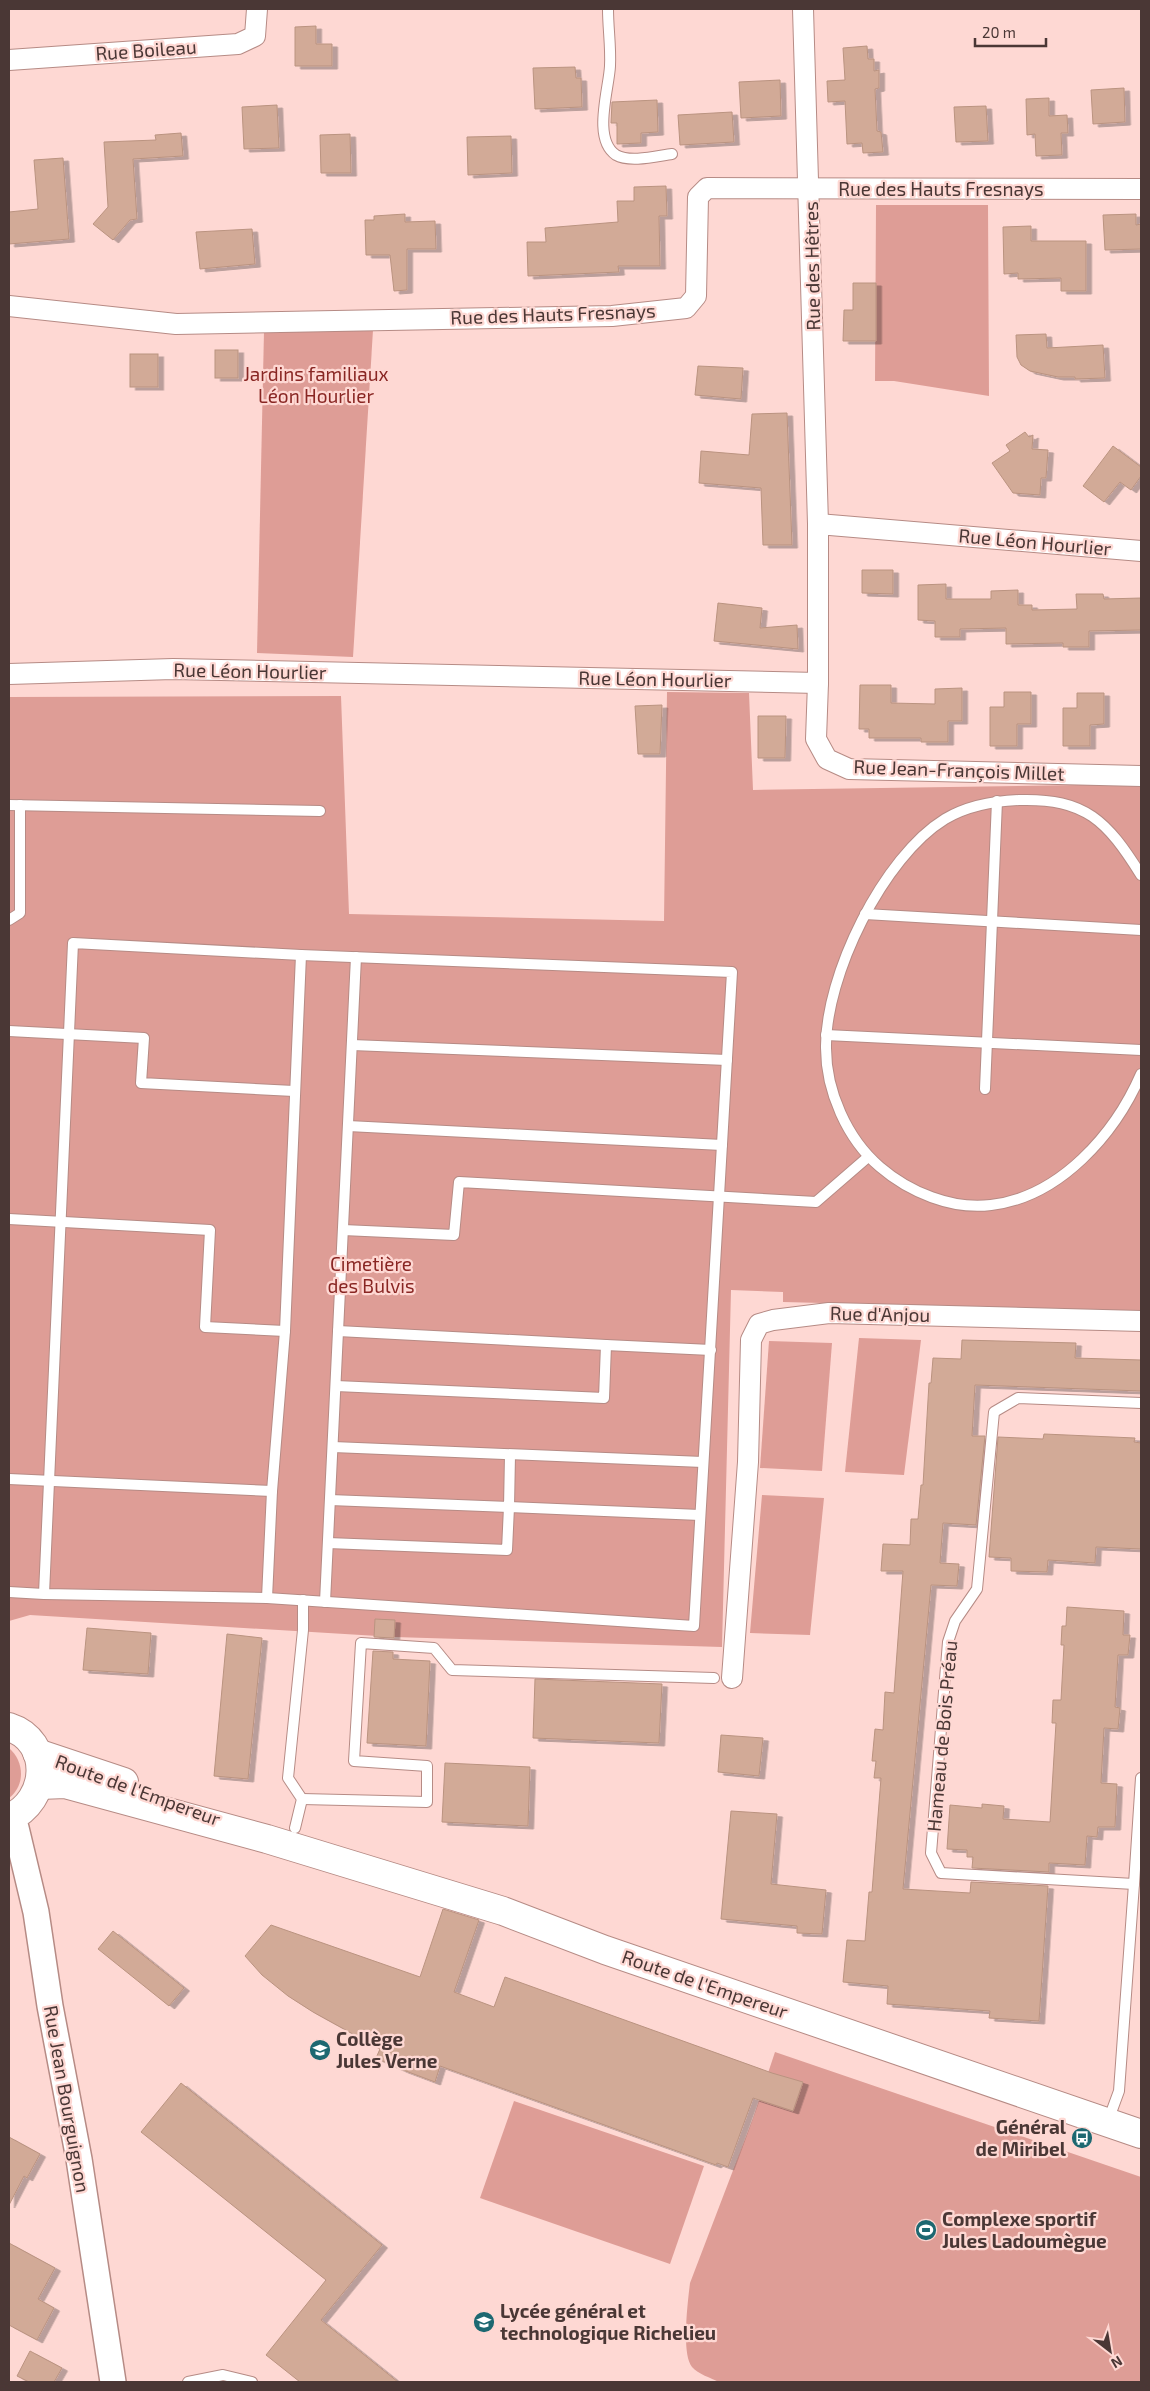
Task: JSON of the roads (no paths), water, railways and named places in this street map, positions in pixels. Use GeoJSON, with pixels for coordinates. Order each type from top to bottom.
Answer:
{"type":"FeatureCollection","features":[{"type":"Feature","properties":{"kind":"main road"},"geometry":{"type":"LineString","coordinates":[[10,1818],[24,1810],[34,1799],[40,1785],[41,1769],[37,1753],[28,1738],[11,1723]]}},
{"type":"Feature","properties":{"kind":"main road","name":"Route de l'Empereur"},"geometry":{"type":"LineString","coordinates":[[37,1753],[168,1796],[266,1839]]}},
{"type":"Feature","properties":{"kind":"main road","name":"Route de l'Empereur"},"geometry":{"type":"LineString","coordinates":[[40,1785],[65,1784],[266,1839],[504,1912],[605,1950],[1106,2124],[1141,2134]]}},
{"type":"Feature","properties":{"kind":"street","name":"Rue Boileau"},"geometry":{"type":"LineString","coordinates":[[9,60],[238,44],[255,36],[257,9]]}},
{"type":"Feature","properties":{"kind":"street","name":"Rue des Hêtres"},"geometry":{"type":"LineString","coordinates":[[803,9],[810,188],[818,524]]}},
{"type":"Feature","properties":{"kind":"street","name":"Rue des Hauts Fresnays"},"geometry":{"type":"LineString","coordinates":[[9,306],[176,324],[612,316],[686,308],[696,296],[698,197],[707,188],[1141,189]]}},
{"type":"Feature","properties":{"kind":"street","name":"Rue Léon Hourlier"},"geometry":{"type":"LineString","coordinates":[[818,524],[1141,550]]}},
{"type":"Feature","properties":{"kind":"street"},"geometry":{"type":"LineString","coordinates":[[818,524],[818,683]]}},
{"type":"Feature","properties":{"kind":"street","name":"Rue Léon Hourlier"},"geometry":{"type":"LineString","coordinates":[[9,674],[173,669],[818,683]]}},
{"type":"Feature","properties":{"kind":"street","name":"Rue Jean-François Millet"},"geometry":{"type":"LineString","coordinates":[[818,683],[816,739],[827,759],[849,769],[1141,776]]}},
{"type":"Feature","properties":{"kind":"street","name":"Rue d'Anjou"},"geometry":{"type":"LineString","coordinates":[[723,1678],[748,1462],[751,1340],[759,1324],[773,1320],[829,1313],[1141,1321]]}},
{"type":"Feature","properties":{"kind":"street","name":"Rue Jean Bourguignon"},"geometry":{"type":"LineString","coordinates":[[10,1818],[16,1828],[36,1912],[50,2006],[79,2159],[113,2382]]}},
{"type":"Feature","properties":{"kind":"lane"},"geometry":{"type":"LineString","coordinates":[[608,9],[610,67],[602,126],[607,143],[614,154],[625,158],[672,154]]}},
{"type":"Feature","properties":{"kind":"lane"},"geometry":{"type":"LineString","coordinates":[[1141,876],[1119,842],[1107,829],[1071,804],[1037,799],[997,801],[956,813],[932,829],[890,875],[865,914],[853,940],[834,994],[826,1035],[830,1084],[856,1143],[868,1157],[900,1182],[944,1202],[982,1206],[1015,1201],[1050,1184],[1083,1157],[1115,1120],[1141,1074]]}},
{"type":"Feature","properties":{"kind":"lane"},"geometry":{"type":"LineString","coordinates":[[985,1089],[997,801]]}},
{"type":"Feature","properties":{"kind":"lane"},"geometry":{"type":"LineString","coordinates":[[9,920],[20,913],[14,805],[320,811]]}},
{"type":"Feature","properties":{"kind":"lane"},"geometry":{"type":"LineString","coordinates":[[865,914],[1141,930]]}},
{"type":"Feature","properties":{"kind":"lane"},"geometry":{"type":"LineString","coordinates":[[9,1592],[44,1594],[267,1598],[694,1626],[732,972],[301,955],[73,943],[44,1594]]}},
{"type":"Feature","properties":{"kind":"lane"},"geometry":{"type":"LineString","coordinates":[[267,1598],[272,1490],[285,1331],[301,955]]}},
{"type":"Feature","properties":{"kind":"lane"},"geometry":{"type":"LineString","coordinates":[[325,1602],[356,957]]}},
{"type":"Feature","properties":{"kind":"lane"},"geometry":{"type":"LineString","coordinates":[[9,1031],[144,1038],[142,1083],[294,1091]]}},
{"type":"Feature","properties":{"kind":"lane"},"geometry":{"type":"LineString","coordinates":[[826,1035],[1141,1050]]}},
{"type":"Feature","properties":{"kind":"lane"},"geometry":{"type":"LineString","coordinates":[[352,1045],[727,1060]]}},
{"type":"Feature","properties":{"kind":"lane"},"geometry":{"type":"LineString","coordinates":[[348,1126],[722,1145]]}},
{"type":"Feature","properties":{"kind":"lane"},"geometry":{"type":"LineString","coordinates":[[343,1230],[454,1235],[459,1182],[816,1202],[868,1157]]}},
{"type":"Feature","properties":{"kind":"lane"},"geometry":{"type":"LineString","coordinates":[[9,1218],[210,1230],[204,1327],[285,1331]]}},
{"type":"Feature","properties":{"kind":"lane"},"geometry":{"type":"LineString","coordinates":[[338,1331],[711,1350]]}},
{"type":"Feature","properties":{"kind":"lane"},"geometry":{"type":"LineString","coordinates":[[336,1386],[604,1398],[606,1345]]}},
{"type":"Feature","properties":{"kind":"lane","name":"Hameau de Bois Préau"},"geometry":{"type":"LineString","coordinates":[[1134,1884],[941,1873],[930,1852],[948,1642],[955,1621],[977,1589],[994,1412],[1018,1398],[1141,1403]]}},
{"type":"Feature","properties":{"kind":"lane"},"geometry":{"type":"LineString","coordinates":[[333,1447],[703,1462]]}},
{"type":"Feature","properties":{"kind":"lane"},"geometry":{"type":"LineString","coordinates":[[328,1543],[507,1550],[510,1454]]}},
{"type":"Feature","properties":{"kind":"lane"},"geometry":{"type":"LineString","coordinates":[[9,1479],[272,1490]]}},
{"type":"Feature","properties":{"kind":"lane"},"geometry":{"type":"LineString","coordinates":[[330,1500],[700,1515]]}},
{"type":"Feature","properties":{"kind":"lane"},"geometry":{"type":"LineString","coordinates":[[295,1828],[302,1799],[288,1778],[303,1630],[303,1600]]}},
{"type":"Feature","properties":{"kind":"lane"},"geometry":{"type":"LineString","coordinates":[[302,1799],[427,1802],[427,1766],[354,1761],[361,1643],[434,1648],[452,1670],[723,1678]]}},
{"type":"Feature","properties":{"kind":"lane"},"geometry":{"type":"LineString","coordinates":[[1106,2124],[1119,2091],[1141,1778]]}},
{"type":"Feature","properties":{"kind":"lane"},"geometry":{"type":"LineString","coordinates":[[188,2382],[223,2375],[252,2382]]}},
{"type":"Feature","properties":{"kind":"place","name":"Collège Jules Verne"},"geometry":{"type":"Point","coordinates":[320,2050]}},
{"type":"Feature","properties":{"kind":"place","name":"Général de Miribel"},"geometry":{"type":"Point","coordinates":[1082,2138]}},
{"type":"Feature","properties":{"kind":"place","name":"Complexe sportif Jules Ladoumègue"},"geometry":{"type":"Point","coordinates":[926,2230]}},
{"type":"Feature","properties":{"kind":"place","name":"Lycée général et technologique Richelieu"},"geometry":{"type":"Point","coordinates":[484,2322]}},
{"type":"Feature","properties":{"kind":"park label","name":"Jardins familiaux Léon Hourlier"},"geometry":{"type":"Point","coordinates":[316,385]}},
{"type":"Feature","properties":{"kind":"park label","name":"Cimetière des Bulvis"},"geometry":{"type":"Point","coordinates":[371,1275]}}]}
